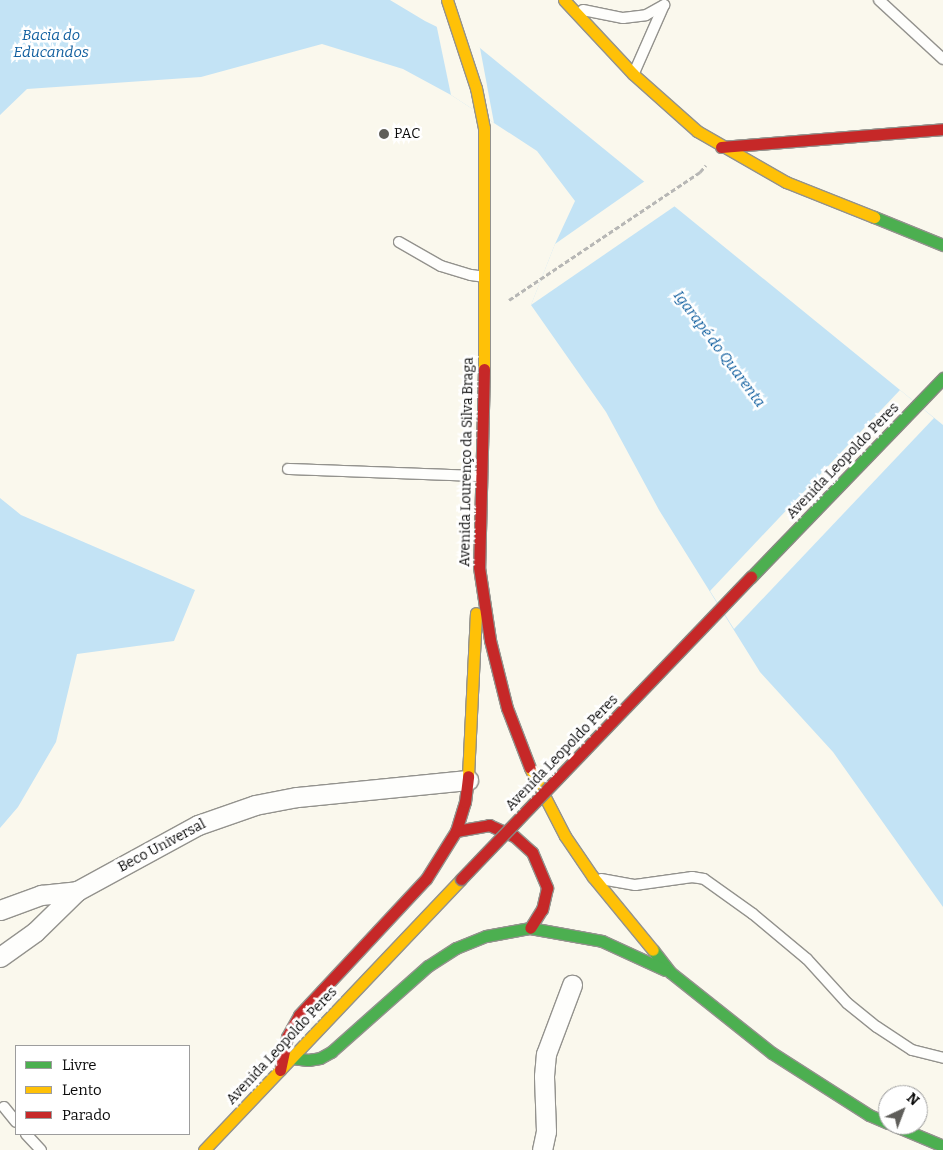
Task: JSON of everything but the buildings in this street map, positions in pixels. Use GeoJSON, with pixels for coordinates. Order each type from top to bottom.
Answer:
{"type":"FeatureCollection","features":[{"type":"Feature","properties":{"kind":"street","name":"Avenida Lourenço da Silva Braga"},"geometry":{"type":"LineString","coordinates":[[449,3],[476,88],[484,128],[485,277],[479,567],[490,640],[507,708],[524,756],[565,836],[593,877],[670,972],[772,1054],[878,1119]]}},
{"type":"Feature","properties":{"kind":"street"},"geometry":{"type":"LineString","coordinates":[[567,3],[634,74],[682,119],[722,147],[786,182],[943,245]]}},
{"type":"Feature","properties":{"kind":"street"},"geometry":{"type":"LineString","coordinates":[[722,147],[943,129]]}},
{"type":"Feature","properties":{"kind":"street","name":"Avenida Leopoldo Peres"},"geometry":{"type":"LineString","coordinates":[[204,1150],[461,879],[943,378]]}},
{"type":"Feature","properties":{"kind":"street"},"geometry":{"type":"LineString","coordinates":[[280,1070],[287,1038],[299,1015],[426,878],[456,831],[465,802],[468,780],[471,692],[479,567]]}},
{"type":"Feature","properties":{"kind":"street","name":"Beco Universal"},"geometry":{"type":"LineString","coordinates":[[0,957],[35,932],[77,891],[198,825],[255,805],[297,798],[468,780]]}},
{"type":"Feature","properties":{"kind":"street"},"geometry":{"type":"LineString","coordinates":[[456,831],[488,825],[514,836],[532,852],[547,888],[542,909],[530,928]]}},
{"type":"Feature","properties":{"kind":"street"},"geometry":{"type":"LineString","coordinates":[[0,910],[41,895],[77,891]]}},
{"type":"Feature","properties":{"kind":"street"},"geometry":{"type":"LineString","coordinates":[[292,1058],[308,1060],[320,1058],[331,1052],[428,966],[456,948],[486,936],[530,928],[602,941],[670,972]]}},
{"type":"Feature","properties":{"kind":"street"},"geometry":{"type":"LineString","coordinates":[[542,1150],[546,1132],[544,1076],[546,1054],[572,986]]}},
{"type":"Feature","properties":{"kind":"street"},"geometry":{"type":"LineString","coordinates":[[915,1135],[941,1147]]}},
{"type":"Feature","properties":{"kind":"lane"},"geometry":{"type":"LineString","coordinates":[[879,0],[943,60]]}},
{"type":"Feature","properties":{"kind":"lane"},"geometry":{"type":"LineString","coordinates":[[567,3],[598,15],[623,18],[646,15],[664,5],[634,74]]}},
{"type":"Feature","properties":{"kind":"lane"},"geometry":{"type":"LineString","coordinates":[[399,242],[441,266],[470,275],[485,277]]}},
{"type":"Feature","properties":{"kind":"lane"},"geometry":{"type":"LineString","coordinates":[[288,469],[481,476]]}},
{"type":"Feature","properties":{"kind":"lane"},"geometry":{"type":"LineString","coordinates":[[593,877],[635,885],[692,876],[704,879],[753,914],[807,959],[847,1003],[877,1027],[912,1050],[943,1058]]}},
{"type":"Feature","properties":{"kind":"lane"},"geometry":{"type":"LineString","coordinates":[[4,1107],[15,1121]]}},
{"type":"Feature","properties":{"kind":"lane"},"geometry":{"type":"LineString","coordinates":[[27,1135],[41,1150]]}},
{"type":"Feature","properties":{"kind":"path"},"geometry":{"type":"LineString","coordinates":[[515,296],[700,172]]}},
{"type":"Feature","properties":{"kind":"water"},"geometry":{"type":"Polygon","coordinates":[[[0,0],[390,0],[425,21],[480,48],[943,425],[943,907],[833,752],[760,672],[659,510],[606,412],[531,305],[555,244],[575,201],[537,151],[451,95],[403,69],[322,44],[201,77],[27,89],[0,115],[0,0]]]}},
{"type":"Feature","properties":{"kind":"water"},"geometry":{"type":"Polygon","coordinates":[[[0,498],[21,515],[195,590],[174,641],[77,654],[56,742],[18,807],[0,828],[0,498]]]}},
{"type":"Feature","properties":{"kind":"pier"},"geometry":{"type":"Polygon","coordinates":[[[436,23],[470,40],[480,48],[494,123],[451,95],[436,23]]]}},
{"type":"Feature","properties":{"kind":"pier"},"geometry":{"type":"Polygon","coordinates":[[[645,181],[675,206],[531,305],[555,244],[645,181]]]}},
{"type":"Feature","properties":{"kind":"pier"},"geometry":{"type":"Polygon","coordinates":[[[900,390],[934,418],[734,629],[710,591],[900,390]]]}},
{"type":"Feature","properties":{"kind":"traffic: fast"},"geometry":{"type":"LineString","coordinates":[[874,217],[943,245]]}},
{"type":"Feature","properties":{"kind":"traffic: fast"},"geometry":{"type":"LineString","coordinates":[[751,577],[943,378]]}},
{"type":"Feature","properties":{"kind":"traffic: fast"},"geometry":{"type":"LineString","coordinates":[[292,1058],[308,1060],[320,1058],[331,1052],[428,966],[456,948],[486,936],[530,928],[602,941],[665,970]]}},
{"type":"Feature","properties":{"kind":"traffic: fast"},"geometry":{"type":"LineString","coordinates":[[653,950],[670,972],[772,1053],[869,1115],[878,1119]]}},
{"type":"Feature","properties":{"kind":"traffic: fast"},"geometry":{"type":"LineString","coordinates":[[917,1135],[943,1146]]}},
{"type":"Feature","properties":{"kind":"traffic: slow"},"geometry":{"type":"LineString","coordinates":[[447,0],[476,88],[484,128],[484,369]]}},
{"type":"Feature","properties":{"kind":"traffic: slow"},"geometry":{"type":"LineString","coordinates":[[564,0],[633,74],[697,131],[786,182],[874,217]]}},
{"type":"Feature","properties":{"kind":"traffic: slow"},"geometry":{"type":"LineString","coordinates":[[468,776],[476,613]]}},
{"type":"Feature","properties":{"kind":"traffic: slow"},"geometry":{"type":"LineString","coordinates":[[530,768],[565,836],[593,877],[653,950]]}},
{"type":"Feature","properties":{"kind":"traffic: slow"},"geometry":{"type":"LineString","coordinates":[[204,1150],[461,879]]}},
{"type":"Feature","properties":{"kind":"traffic: jam"},"geometry":{"type":"LineString","coordinates":[[721,147],[943,129]]}},
{"type":"Feature","properties":{"kind":"traffic: jam"},"geometry":{"type":"LineString","coordinates":[[484,369],[479,567],[490,640],[507,708],[530,768]]}},
{"type":"Feature","properties":{"kind":"traffic: jam"},"geometry":{"type":"LineString","coordinates":[[461,879],[751,577]]}},
{"type":"Feature","properties":{"kind":"traffic: jam"},"geometry":{"type":"LineString","coordinates":[[280,1070],[287,1037],[299,1015],[426,879],[456,831],[465,802],[468,776]]}},
{"type":"Feature","properties":{"kind":"traffic: jam"},"geometry":{"type":"LineString","coordinates":[[456,831],[489,825],[514,836],[532,852],[547,888],[542,909],[530,928]]}},
{"type":"Feature","properties":{"kind":"place","name":"PAC"},"geometry":{"type":"Point","coordinates":[384,134]}},
{"type":"Feature","properties":{"kind":"water label","name":"Bacia do Educandos"},"geometry":{"type":"Point","coordinates":[51,44]}},
{"type":"Feature","properties":{"kind":"water label","name":"Igarapé do Quarenta"},"geometry":{"type":"Point","coordinates":[719,349]}}]}
